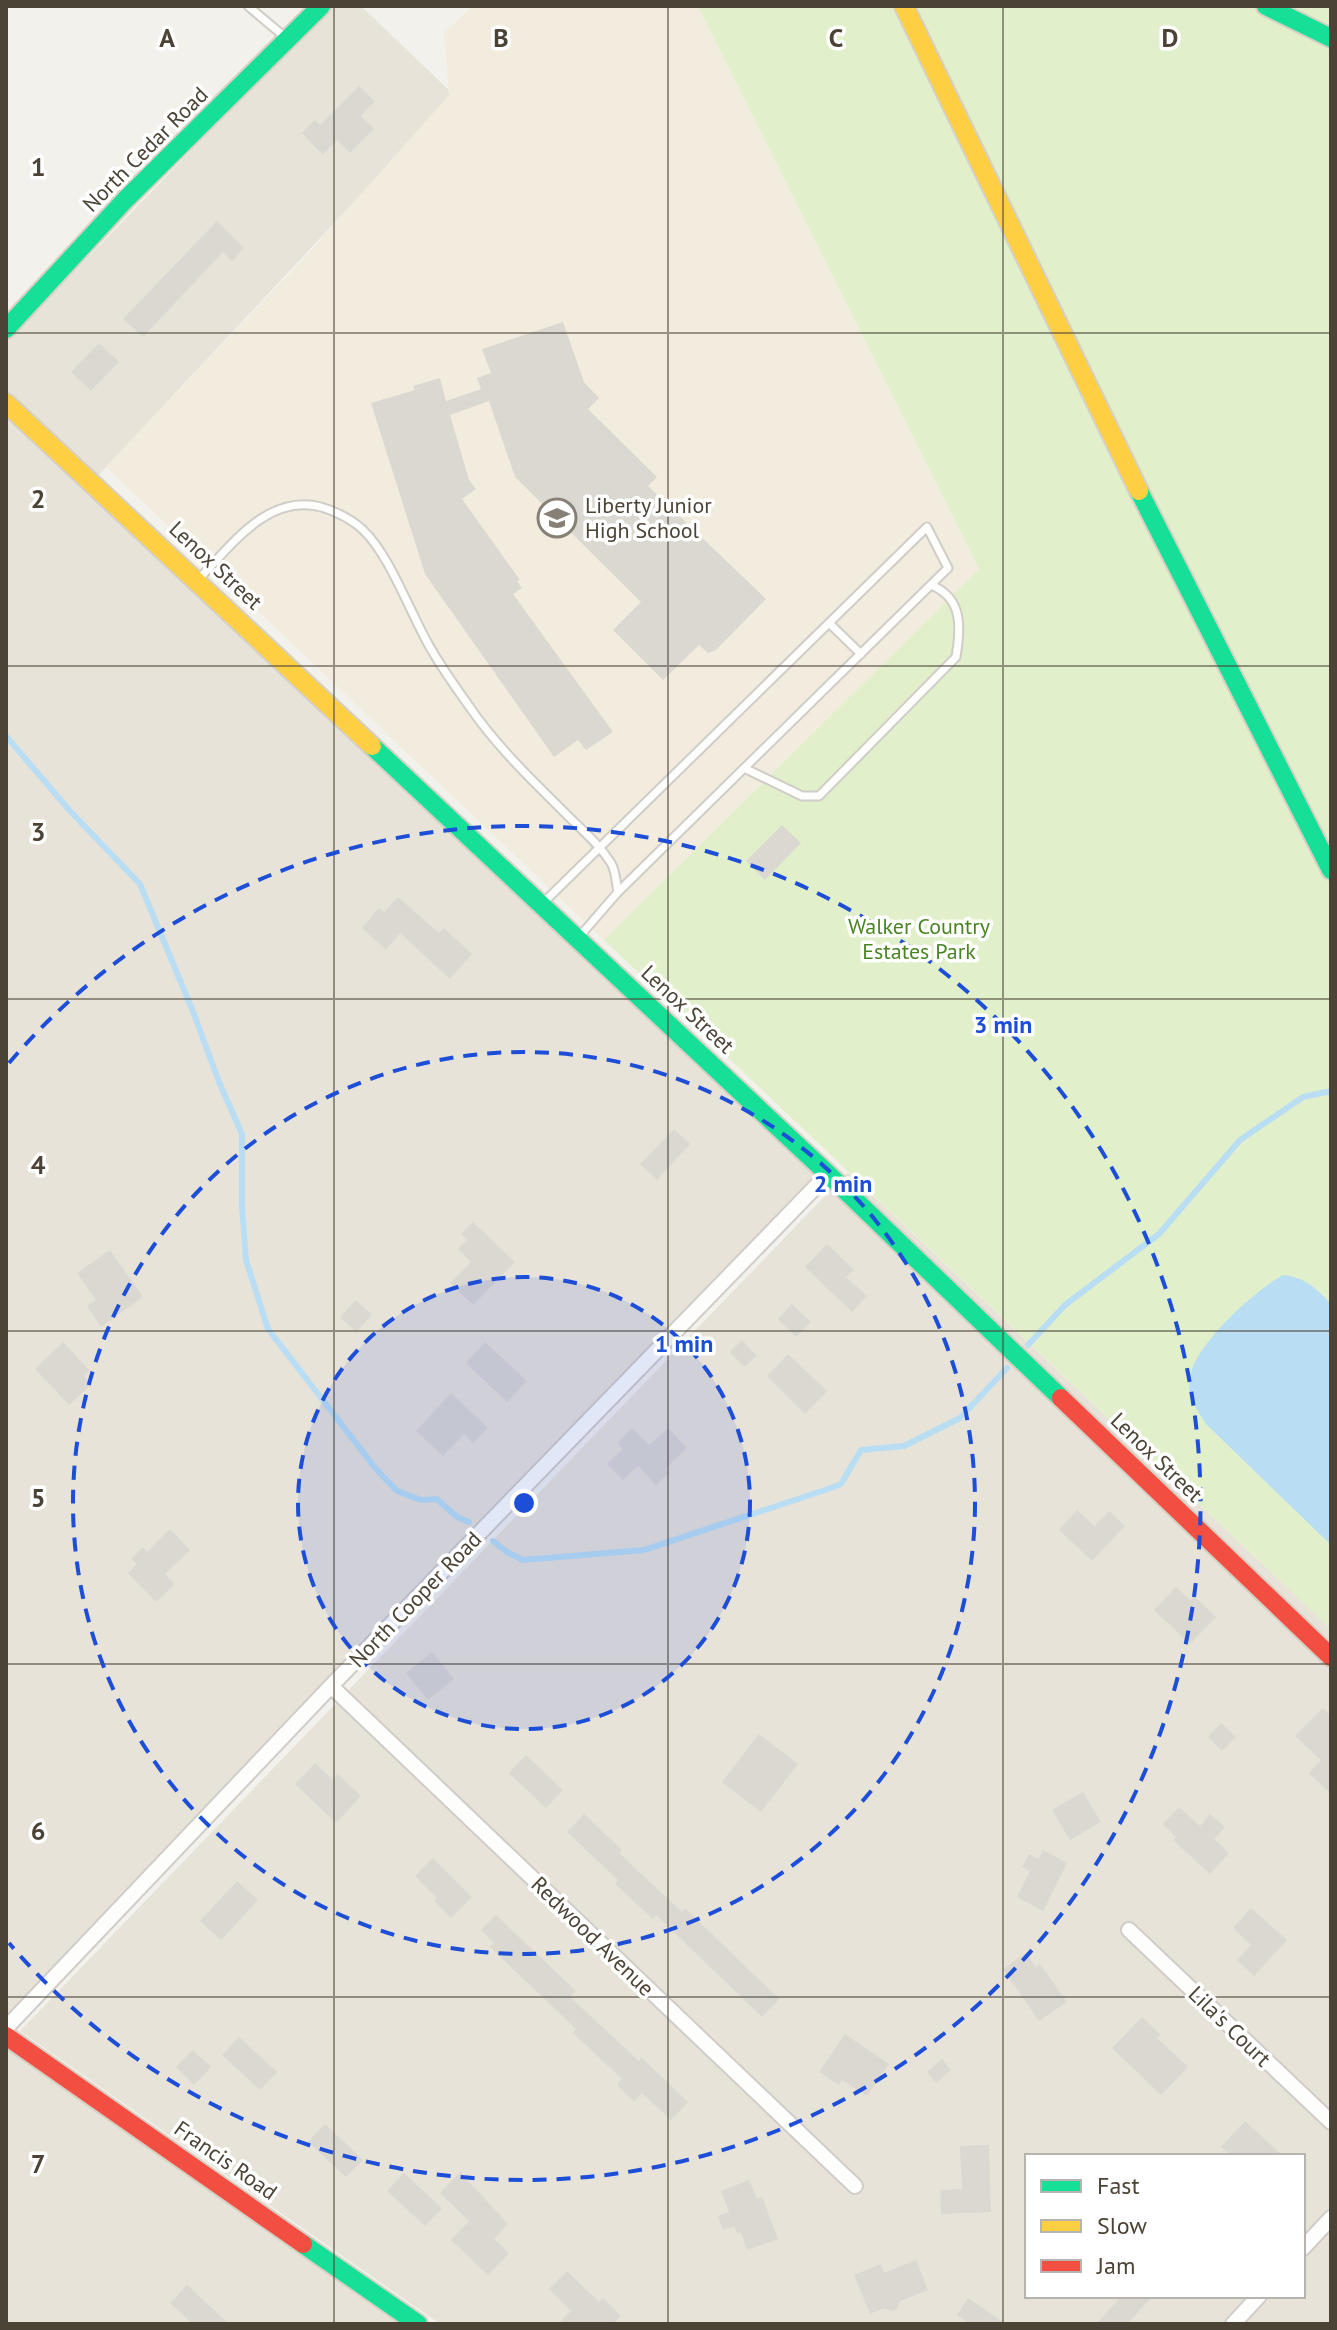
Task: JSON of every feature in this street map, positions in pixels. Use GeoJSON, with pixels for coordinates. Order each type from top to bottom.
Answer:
{"type":"FeatureCollection","features":[{"type":"Feature","properties":{"kind":"main road","name":"North Cedar Road"},"geometry":{"type":"LineString","coordinates":[[6,329],[125,200],[321,6]]}},
{"type":"Feature","properties":{"kind":"main road"},"geometry":{"type":"LineString","coordinates":[[904,6],[1128,470],[1331,870]]}},
{"type":"Feature","properties":{"kind":"main road"},"geometry":{"type":"LineString","coordinates":[[1266,6],[1331,38]]}},
{"type":"Feature","properties":{"kind":"main road","name":"Lenox Street"},"geometry":{"type":"LineString","coordinates":[[6,403],[828,1174],[1331,1657]]}},
{"type":"Feature","properties":{"kind":"main road","name":"Francis Road"},"geometry":{"type":"LineString","coordinates":[[6,2036],[418,2324]]}},
{"type":"Feature","properties":{"kind":"street","name":"North Cooper Road"},"geometry":{"type":"LineString","coordinates":[[6,2028],[331,1686],[828,1174]]}},
{"type":"Feature","properties":{"kind":"street","name":"Redwood Avenue"},"geometry":{"type":"LineString","coordinates":[[331,1686],[855,2186]]}},
{"type":"Feature","properties":{"kind":"street","name":"Lila's Court"},"geometry":{"type":"LineString","coordinates":[[1129,1930],[1331,2122]]}},
{"type":"Feature","properties":{"kind":"street"},"geometry":{"type":"LineString","coordinates":[[1305,2246],[1331,2218]]}},
{"type":"Feature","properties":{"kind":"street"},"geometry":{"type":"LineString","coordinates":[[1233,2324],[1257,2298]]}},
{"type":"Feature","properties":{"kind":"lane"},"geometry":{"type":"LineString","coordinates":[[248,6],[288,40]]}},
{"type":"Feature","properties":{"kind":"lane"},"geometry":{"type":"LineString","coordinates":[[197,581],[264,515],[281,509],[319,507],[363,529],[378,547],[427,644],[470,709],[503,750],[614,866],[618,892]]}},
{"type":"Feature","properties":{"kind":"lane"},"geometry":{"type":"LineString","coordinates":[[541,904],[927,527],[948,568],[618,892],[578,938]]}},
{"type":"Feature","properties":{"kind":"lane"},"geometry":{"type":"LineString","coordinates":[[744,768],[802,796],[819,796],[956,657],[961,631],[957,608],[941,589],[931,585]]}},
{"type":"Feature","properties":{"kind":"lane"},"geometry":{"type":"LineString","coordinates":[[829,623],[861,654]]}},
{"type":"Feature","properties":{"kind":"shaded area"},"geometry":{"type":"Polygon","coordinates":[[[331,6],[361,6],[454,95],[94,480],[6,395],[6,342],[331,6]]]}},
{"type":"Feature","properties":{"kind":"shaded area","name":"Liberty Junior High School"},"geometry":{"type":"Polygon","coordinates":[[[473,6],[698,6],[979,569],[604,940],[106,467],[306,256],[449,95],[444,33],[473,6]]]}},
{"type":"Feature","properties":{"kind":"shaded area"},"geometry":{"type":"Polygon","coordinates":[[[6,410],[823,1173],[6,2025],[6,410]]]}},
{"type":"Feature","properties":{"kind":"shaded area"},"geometry":{"type":"Polygon","coordinates":[[[848,1172],[1331,1629],[1331,2324],[440,2324],[20,2031],[848,1172]]]}},
{"type":"Feature","properties":{"kind":"shaded area"},"geometry":{"type":"Polygon","coordinates":[[[6,2039],[413,2324],[6,2324],[6,2039]]]}},
{"type":"Feature","properties":{"kind":"green space","name":"Walker Country Estates Park"},"geometry":{"type":"Polygon","coordinates":[[[698,6],[1331,6],[1331,1629],[604,940],[979,569],[698,6]]]}},
{"type":"Feature","properties":{"kind":"water"},"geometry":{"type":"Polygon","coordinates":[[[1283,1275],[1310,1285],[1331,1304],[1331,1545],[1206,1424],[1194,1405],[1189,1389],[1192,1369],[1212,1338],[1241,1307],[1283,1275]]]}},
{"type":"Feature","properties":{"kind":"building"},"geometry":{"type":"Polygon","coordinates":[[[359,86],[375,101],[361,116],[374,129],[350,153],[337,140],[323,155],[302,133],[315,120],[320,125],[359,86]]]}},
{"type":"Feature","properties":{"kind":"building"},"geometry":{"type":"Polygon","coordinates":[[[217,221],[244,248],[232,261],[223,252],[143,337],[123,319],[217,221]]]}},
{"type":"Feature","properties":{"kind":"building"},"geometry":{"type":"Polygon","coordinates":[[[563,322],[584,382],[599,398],[588,409],[657,477],[648,486],[766,599],[716,650],[708,653],[699,645],[663,680],[613,630],[641,602],[515,477],[489,401],[450,415],[469,480],[476,489],[462,499],[520,580],[517,581],[522,588],[513,594],[613,732],[586,750],[578,740],[554,757],[425,574],[371,403],[415,390],[413,386],[440,378],[446,401],[481,389],[477,378],[491,373],[482,349],[563,322]]]}},
{"type":"Feature","properties":{"kind":"building"},"geometry":{"type":"Polygon","coordinates":[[[99,343],[119,362],[91,391],[71,372],[99,343]]]}},
{"type":"Feature","properties":{"kind":"building"},"geometry":{"type":"Polygon","coordinates":[[[782,825],[801,843],[765,880],[746,861],[782,825]]]}},
{"type":"Feature","properties":{"kind":"building"},"geometry":{"type":"Polygon","coordinates":[[[398,897],[439,933],[444,928],[472,954],[450,979],[400,933],[386,950],[362,928],[379,908],[384,912],[398,897]]]}},
{"type":"Feature","properties":{"kind":"building"},"geometry":{"type":"Polygon","coordinates":[[[674,1129],[690,1144],[657,1180],[640,1164],[674,1129]]]}},
{"type":"Feature","properties":{"kind":"building"},"geometry":{"type":"Polygon","coordinates":[[[473,1222],[515,1262],[473,1305],[450,1283],[471,1262],[458,1249],[467,1240],[461,1234],[473,1222]]]}},
{"type":"Feature","properties":{"kind":"building"},"geometry":{"type":"Polygon","coordinates":[[[827,1244],[854,1270],[846,1277],[867,1296],[852,1312],[805,1267],[827,1244]]]}},
{"type":"Feature","properties":{"kind":"building"},"geometry":{"type":"Polygon","coordinates":[[[110,1250],[143,1297],[101,1327],[87,1306],[96,1300],[77,1273],[110,1250]]]}},
{"type":"Feature","properties":{"kind":"building"},"geometry":{"type":"Polygon","coordinates":[[[356,1300],[372,1315],[356,1332],[340,1317],[356,1300]]]}},
{"type":"Feature","properties":{"kind":"building"},"geometry":{"type":"Polygon","coordinates":[[[792,1304],[811,1322],[796,1337],[778,1319],[792,1304]]]}},
{"type":"Feature","properties":{"kind":"building"},"geometry":{"type":"Polygon","coordinates":[[[742,1340],[757,1356],[744,1367],[730,1352],[742,1340]]]}},
{"type":"Feature","properties":{"kind":"building"},"geometry":{"type":"Polygon","coordinates":[[[63,1342],[90,1371],[84,1376],[92,1384],[69,1405],[35,1369],[63,1342]]]}},
{"type":"Feature","properties":{"kind":"building"},"geometry":{"type":"Polygon","coordinates":[[[485,1342],[527,1381],[507,1402],[466,1363],[485,1342]]]}},
{"type":"Feature","properties":{"kind":"building"},"geometry":{"type":"Polygon","coordinates":[[[788,1354],[827,1391],[805,1414],[767,1376],[788,1354]]]}},
{"type":"Feature","properties":{"kind":"building"},"geometry":{"type":"Polygon","coordinates":[[[451,1393],[488,1428],[473,1443],[464,1434],[443,1456],[416,1431],[451,1393]]]}},
{"type":"Feature","properties":{"kind":"building"},"geometry":{"type":"Polygon","coordinates":[[[632,1428],[649,1445],[668,1428],[687,1448],[665,1469],[669,1473],[656,1485],[638,1466],[623,1480],[607,1464],[623,1449],[617,1443],[632,1428]]]}},
{"type":"Feature","properties":{"kind":"building"},"geometry":{"type":"Polygon","coordinates":[[[1077,1510],[1094,1526],[1109,1511],[1125,1526],[1092,1561],[1059,1530],[1077,1510]]]}},
{"type":"Feature","properties":{"kind":"building"},"geometry":{"type":"Polygon","coordinates":[[[170,1529],[190,1550],[165,1574],[175,1584],[156,1602],[128,1573],[137,1564],[131,1559],[143,1547],[147,1552],[170,1529]]]}},
{"type":"Feature","properties":{"kind":"building"},"geometry":{"type":"Polygon","coordinates":[[[1176,1587],[1190,1600],[1194,1596],[1216,1617],[1190,1644],[1154,1610],[1176,1587]]]}},
{"type":"Feature","properties":{"kind":"building"},"geometry":{"type":"Polygon","coordinates":[[[432,1652],[454,1679],[428,1700],[406,1673],[432,1652]]]}},
{"type":"Feature","properties":{"kind":"building"},"geometry":{"type":"Polygon","coordinates":[[[1323,1708],[1331,1716],[1331,1794],[1309,1773],[1321,1760],[1295,1736],[1323,1708]]]}},
{"type":"Feature","properties":{"kind":"building"},"geometry":{"type":"Polygon","coordinates":[[[1221,1723],[1236,1737],[1222,1751],[1208,1737],[1221,1723]]]}},
{"type":"Feature","properties":{"kind":"building"},"geometry":{"type":"Polygon","coordinates":[[[759,1734],[798,1764],[761,1812],[722,1782],[759,1734]]]}},
{"type":"Feature","properties":{"kind":"building"},"geometry":{"type":"Polygon","coordinates":[[[526,1755],[563,1790],[546,1808],[509,1773],[526,1755]]]}},
{"type":"Feature","properties":{"kind":"building"},"geometry":{"type":"Polygon","coordinates":[[[315,1763],[333,1780],[338,1774],[361,1796],[336,1823],[295,1784],[315,1763]]]}},
{"type":"Feature","properties":{"kind":"building"},"geometry":{"type":"Polygon","coordinates":[[[1083,1792],[1101,1822],[1070,1840],[1052,1810],[1083,1792]]]}},
{"type":"Feature","properties":{"kind":"building"},"geometry":{"type":"Polygon","coordinates":[[[1179,1807],[1200,1826],[1210,1814],[1225,1827],[1214,1839],[1229,1853],[1210,1874],[1173,1840],[1176,1837],[1163,1824],[1179,1807]]]}},
{"type":"Feature","properties":{"kind":"building"},"geometry":{"type":"Polygon","coordinates":[[[584,1814],[622,1850],[619,1853],[682,1912],[685,1908],[779,1999],[762,2017],[656,1915],[653,1919],[615,1884],[618,1880],[567,1832],[584,1814]]]}},
{"type":"Feature","properties":{"kind":"building"},"geometry":{"type":"Polygon","coordinates":[[[1043,1850],[1067,1863],[1043,1911],[1017,1897],[1030,1871],[1022,1867],[1029,1854],[1038,1859],[1043,1850]]]}},
{"type":"Feature","properties":{"kind":"building"},"geometry":{"type":"Polygon","coordinates":[[[433,1858],[472,1897],[451,1918],[415,1876],[433,1858]]]}},
{"type":"Feature","properties":{"kind":"building"},"geometry":{"type":"Polygon","coordinates":[[[237,1881],[258,1900],[221,1940],[200,1921],[237,1881]]]}},
{"type":"Feature","properties":{"kind":"building"},"geometry":{"type":"Polygon","coordinates":[[[1251,1908],[1287,1940],[1254,1976],[1237,1960],[1251,1945],[1233,1928],[1251,1908]]]}},
{"type":"Feature","properties":{"kind":"building"},"geometry":{"type":"Polygon","coordinates":[[[496,1915],[576,1991],[570,1997],[688,2102],[671,2120],[642,2093],[634,2102],[617,2085],[622,2079],[573,2033],[576,2029],[490,1947],[494,1943],[481,1930],[496,1915]]]}},
{"type":"Feature","properties":{"kind":"building"},"geometry":{"type":"Polygon","coordinates":[[[1026,1953],[1036,1967],[1040,1964],[1067,2002],[1039,2021],[1003,1969],[1026,1953]]]}},
{"type":"Feature","properties":{"kind":"building"},"geometry":{"type":"Polygon","coordinates":[[[1142,2017],[1161,2035],[1157,2038],[1188,2067],[1161,2095],[1112,2048],[1142,2017]]]}},
{"type":"Feature","properties":{"kind":"building"},"geometry":{"type":"Polygon","coordinates":[[[845,2034],[889,2064],[867,2096],[842,2080],[839,2085],[819,2072],[845,2034]]]}},
{"type":"Feature","properties":{"kind":"building"},"geometry":{"type":"Polygon","coordinates":[[[239,2037],[277,2072],[260,2090],[222,2055],[239,2037]]]}},
{"type":"Feature","properties":{"kind":"building"},"geometry":{"type":"Polygon","coordinates":[[[193,2050],[211,2067],[194,2085],[176,2067],[193,2050]]]}},
{"type":"Feature","properties":{"kind":"building"},"geometry":{"type":"Polygon","coordinates":[[[942,2059],[951,2070],[936,2083],[927,2072],[942,2059]]]}},
{"type":"Feature","properties":{"kind":"building"},"geometry":{"type":"Polygon","coordinates":[[[1245,2121],[1281,2154],[1229,2154],[1221,2147],[1245,2121]]]}},
{"type":"Feature","properties":{"kind":"building"},"geometry":{"type":"Polygon","coordinates":[[[325,2124],[363,2160],[346,2177],[308,2142],[325,2124]]]}},
{"type":"Feature","properties":{"kind":"building"},"geometry":{"type":"Polygon","coordinates":[[[989,2145],[991,2212],[941,2214],[940,2190],[962,2189],[960,2146],[989,2145]]]}},
{"type":"Feature","properties":{"kind":"building"},"geometry":{"type":"Polygon","coordinates":[[[460,2172],[508,2224],[494,2239],[509,2253],[488,2275],[451,2240],[469,2221],[440,2193],[460,2172]]]}},
{"type":"Feature","properties":{"kind":"building"},"geometry":{"type":"Polygon","coordinates":[[[404,2173],[442,2208],[425,2226],[387,2191],[404,2173]]]}},
{"type":"Feature","properties":{"kind":"building"},"geometry":{"type":"Polygon","coordinates":[[[749,2180],[757,2199],[762,2197],[778,2239],[747,2250],[741,2232],[738,2234],[734,2226],[723,2230],[718,2216],[729,2212],[721,2191],[749,2180]]]}},
{"type":"Feature","properties":{"kind":"building"},"geometry":{"type":"Polygon","coordinates":[[[916,2260],[928,2290],[900,2301],[897,2309],[891,2311],[884,2308],[870,2314],[854,2275],[881,2264],[884,2273],[916,2260]]]}},
{"type":"Feature","properties":{"kind":"building"},"geometry":{"type":"Polygon","coordinates":[[[567,2271],[599,2302],[603,2298],[621,2316],[613,2324],[558,2324],[571,2311],[549,2289],[567,2271]]]}},
{"type":"Feature","properties":{"kind":"building"},"geometry":{"type":"Polygon","coordinates":[[[187,2285],[229,2324],[193,2324],[170,2303],[187,2285]]]}},
{"type":"Feature","properties":{"kind":"building"},"geometry":{"type":"Polygon","coordinates":[[[968,2298],[1006,2324],[970,2324],[957,2315],[968,2298]]]}},
{"type":"Feature","properties":{"kind":"building"},"geometry":{"type":"Polygon","coordinates":[[[1120,2298],[1151,2298],[1127,2324],[1096,2324],[1120,2298]]]}},
{"type":"Feature","properties":{"kind":"waterway"},"geometry":{"type":"LineString","coordinates":[[6,736],[70,811],[140,884],[242,1134],[246,1260],[268,1329],[376,1469],[397,1491],[421,1500],[437,1499],[457,1517],[469,1522]]}},
{"type":"Feature","properties":{"kind":"waterway"},"geometry":{"type":"LineString","coordinates":[[1028,1345],[1065,1305],[1159,1234],[1240,1140],[1303,1097],[1331,1091]]}},
{"type":"Feature","properties":{"kind":"waterway"},"geometry":{"type":"LineString","coordinates":[[493,1541],[523,1560],[644,1550],[828,1489],[841,1484],[861,1450],[904,1446],[960,1418],[1007,1368]]}},
{"type":"Feature","properties":{"kind":"traffic: fast"},"geometry":{"type":"LineString","coordinates":[[6,329],[125,200],[321,6]]}},
{"type":"Feature","properties":{"kind":"traffic: fast"},"geometry":{"type":"LineString","coordinates":[[1266,6],[1331,38]]}},
{"type":"Feature","properties":{"kind":"traffic: fast"},"geometry":{"type":"LineString","coordinates":[[1139,491],[1331,870]]}},
{"type":"Feature","properties":{"kind":"traffic: fast"},"geometry":{"type":"LineString","coordinates":[[372,746],[828,1174],[1061,1398]]}},
{"type":"Feature","properties":{"kind":"traffic: fast"},"geometry":{"type":"LineString","coordinates":[[303,2244],[418,2324]]}},
{"type":"Feature","properties":{"kind":"traffic: slow"},"geometry":{"type":"LineString","coordinates":[[904,6],[1139,491]]}},
{"type":"Feature","properties":{"kind":"traffic: slow"},"geometry":{"type":"LineString","coordinates":[[6,403],[372,746]]}},
{"type":"Feature","properties":{"kind":"traffic: jam"},"geometry":{"type":"LineString","coordinates":[[1061,1398],[1331,1657]]}},
{"type":"Feature","properties":{"kind":"traffic: jam"},"geometry":{"type":"LineString","coordinates":[[6,2036],[303,2244]]}},
{"type":"Feature","properties":{"kind":"place","name":"Liberty Junior High School"},"geometry":{"type":"Point","coordinates":[557,518]}}]}
